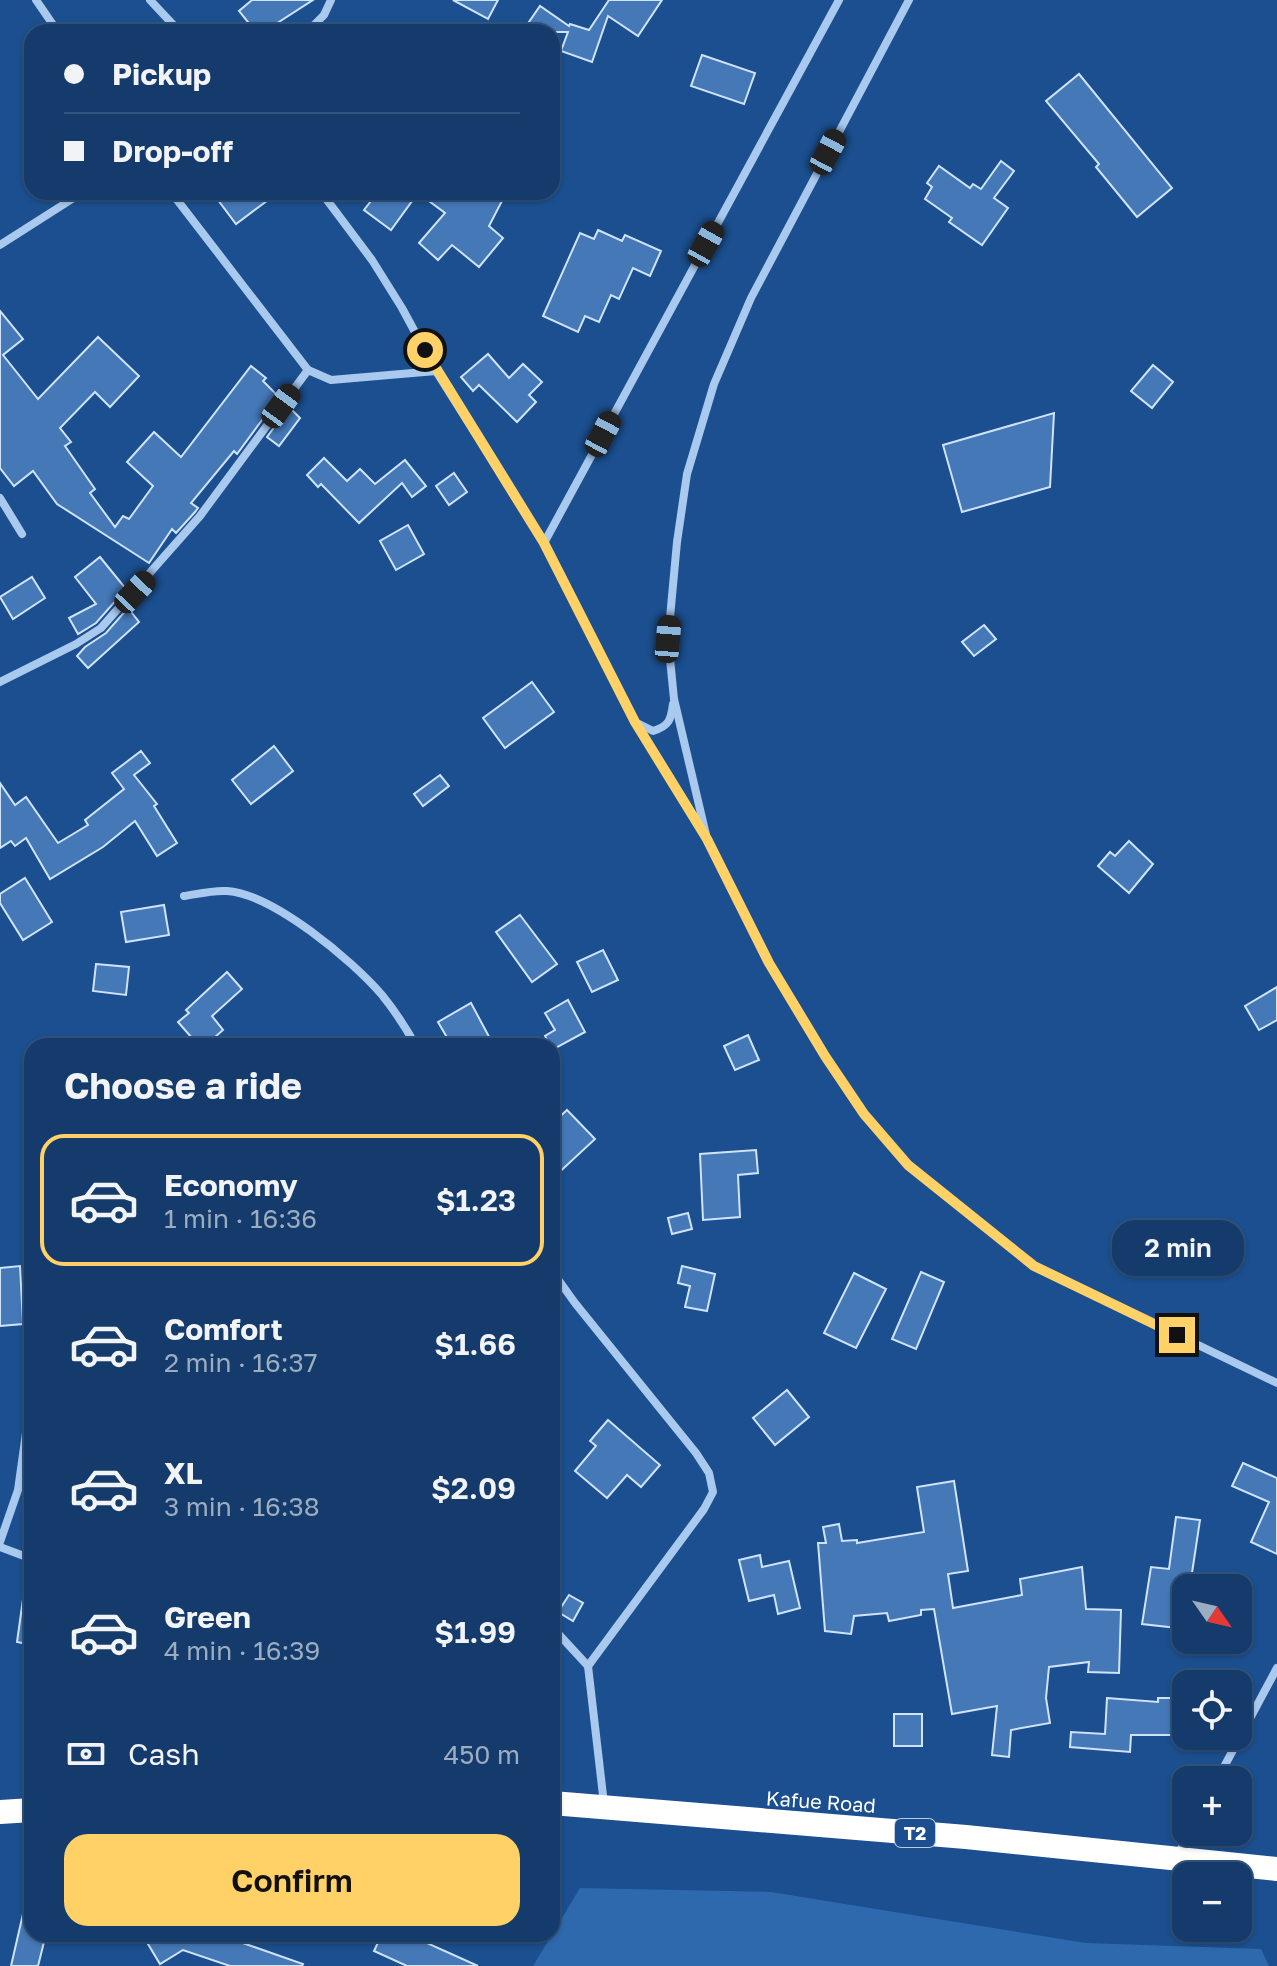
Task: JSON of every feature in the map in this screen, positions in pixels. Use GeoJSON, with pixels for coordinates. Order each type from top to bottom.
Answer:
{"type":"FeatureCollection","features":[{"type":"Feature","properties":{"kind":"highway","name":"Kafue Road"},"geometry":{"type":"LineString","coordinates":[[560,1804],[966,1837],[1277,1869]]}},
{"type":"Feature","properties":{"kind":"highway"},"geometry":{"type":"LineString","coordinates":[[0,1812],[24,1810]]}},
{"type":"Feature","properties":{"kind":"street"},"geometry":{"type":"LineString","coordinates":[[36,0],[52,24]]}},
{"type":"Feature","properties":{"kind":"street"},"geometry":{"type":"LineString","coordinates":[[150,0],[172,24]]}},
{"type":"Feature","properties":{"kind":"street"},"geometry":{"type":"LineString","coordinates":[[315,24],[324,15],[331,0]]}},
{"type":"Feature","properties":{"kind":"street"},"geometry":{"type":"LineString","coordinates":[[544,543],[839,0]]}},
{"type":"Feature","properties":{"kind":"street"},"geometry":{"type":"LineString","coordinates":[[707,839],[674,699],[668,639],[687,474],[714,384],[751,298],[909,0]]}},
{"type":"Feature","properties":{"kind":"street"},"geometry":{"type":"LineString","coordinates":[[0,245],[70,200]]}},
{"type":"Feature","properties":{"kind":"street"},"geometry":{"type":"LineString","coordinates":[[177,200],[308,370],[331,380],[436,371]]}},
{"type":"Feature","properties":{"kind":"street"},"geometry":{"type":"LineString","coordinates":[[327,200],[379,272],[436,371],[544,543],[635,722],[707,839],[769,963],[864,1114],[908,1165],[1034,1266],[1277,1383]]}},
{"type":"Feature","properties":{"kind":"street"},"geometry":{"type":"LineString","coordinates":[[0,682],[101,628],[200,516],[308,370]]}},
{"type":"Feature","properties":{"kind":"street"},"geometry":{"type":"LineString","coordinates":[[0,498],[22,534]]}},
{"type":"Feature","properties":{"kind":"street"},"geometry":{"type":"LineString","coordinates":[[635,722],[653,731],[663,728],[671,720],[674,699]]}},
{"type":"Feature","properties":{"kind":"street"},"geometry":{"type":"LineString","coordinates":[[184,896],[226,891],[260,899],[355,967],[382,995],[411,1038]]}},
{"type":"Feature","properties":{"kind":"street"},"geometry":{"type":"LineString","coordinates":[[560,1282],[696,1453],[709,1473],[713,1492],[704,1509],[588,1666]]}},
{"type":"Feature","properties":{"kind":"street"},"geometry":{"type":"LineString","coordinates":[[24,1447],[18,1490],[0,1544],[24,1555]]}},
{"type":"Feature","properties":{"kind":"street"},"geometry":{"type":"LineString","coordinates":[[560,1636],[588,1666],[605,1808]]}},
{"type":"Feature","properties":{"kind":"street"},"geometry":{"type":"LineString","coordinates":[[1224,1766],[1277,1668]]}},
{"type":"Feature","properties":{"kind":"street"},"geometry":{"type":"LineString","coordinates":[[1176,1857],[1182,1846]]}},
{"type":"Feature","properties":{"kind":"shaded area"},"geometry":{"type":"Polygon","coordinates":[[[580,1888],[771,1892],[1086,1943],[1261,1949],[1269,1966],[533,1966],[547,1942],[560,1942],[560,1921],[580,1888]]]}},
{"type":"Feature","properties":{"kind":"building"},"geometry":{"type":"Polygon","coordinates":[[[252,0],[313,0],[276,24],[250,24],[239,11],[252,0]]]}},
{"type":"Feature","properties":{"kind":"building"},"geometry":{"type":"Polygon","coordinates":[[[453,0],[498,0],[488,19],[453,0]]]}},
{"type":"Feature","properties":{"kind":"building"},"geometry":{"type":"Polygon","coordinates":[[[609,0],[662,0],[638,36],[608,16],[592,62],[561,51],[568,32],[560,32],[560,24],[528,24],[540,6],[569,26],[589,30],[609,0]]]}},
{"type":"Feature","properties":{"kind":"building"},"geometry":{"type":"Polygon","coordinates":[[[702,55],[755,73],[744,104],[691,86],[702,55]]]}},
{"type":"Feature","properties":{"kind":"building"},"geometry":{"type":"Polygon","coordinates":[[[1079,74],[1172,188],[1137,217],[1096,167],[1099,164],[1046,101],[1079,74]]]}},
{"type":"Feature","properties":{"kind":"building"},"geometry":{"type":"Polygon","coordinates":[[[1001,161],[1014,171],[994,198],[1008,208],[982,245],[949,222],[952,218],[925,199],[932,187],[927,183],[939,166],[970,188],[973,184],[981,189],[1001,161]]]}},
{"type":"Feature","properties":{"kind":"building"},"geometry":{"type":"Polygon","coordinates":[[[218,200],[268,200],[236,224],[218,200]]]}},
{"type":"Feature","properties":{"kind":"building"},"geometry":{"type":"Polygon","coordinates":[[[372,200],[413,200],[391,230],[364,210],[372,200]]]}},
{"type":"Feature","properties":{"kind":"building"},"geometry":{"type":"Polygon","coordinates":[[[427,200],[502,200],[489,226],[503,238],[479,267],[452,245],[438,260],[419,243],[445,213],[427,200]]]}},
{"type":"Feature","properties":{"kind":"building"},"geometry":{"type":"Polygon","coordinates":[[[598,230],[622,241],[625,235],[661,251],[650,276],[633,268],[619,299],[611,295],[599,322],[585,316],[578,332],[543,316],[580,233],[594,239],[598,230]]]}},
{"type":"Feature","properties":{"kind":"building"},"geometry":{"type":"Polygon","coordinates":[[[0,311],[23,339],[3,355],[38,399],[98,337],[139,376],[110,407],[95,392],[60,428],[71,442],[65,446],[95,489],[90,493],[115,527],[123,516],[129,519],[153,486],[127,462],[154,432],[181,457],[251,366],[266,378],[263,381],[279,397],[237,454],[234,451],[191,503],[198,508],[195,512],[176,533],[172,529],[149,563],[57,504],[33,471],[14,486],[0,468],[0,311]]]}},
{"type":"Feature","properties":{"kind":"building"},"geometry":{"type":"Polygon","coordinates":[[[488,354],[509,378],[523,364],[542,382],[529,395],[536,402],[517,422],[479,385],[473,391],[461,377],[488,354]]]}},
{"type":"Feature","properties":{"kind":"building"},"geometry":{"type":"Polygon","coordinates":[[[1153,365],[1173,382],[1152,408],[1131,391],[1153,365]]]}},
{"type":"Feature","properties":{"kind":"building"},"geometry":{"type":"Polygon","coordinates":[[[289,407],[300,418],[279,446],[267,437],[289,407]]]}},
{"type":"Feature","properties":{"kind":"building"},"geometry":{"type":"Polygon","coordinates":[[[1054,413],[1050,487],[962,512],[943,445],[1054,413]]]}},
{"type":"Feature","properties":{"kind":"building"},"geometry":{"type":"Polygon","coordinates":[[[324,458],[347,481],[360,469],[375,484],[405,460],[426,486],[412,497],[402,483],[359,523],[321,484],[318,487],[307,475],[324,458]]]}},
{"type":"Feature","properties":{"kind":"building"},"geometry":{"type":"Polygon","coordinates":[[[454,473],[467,492],[449,505],[436,486],[454,473]]]}},
{"type":"Feature","properties":{"kind":"building"},"geometry":{"type":"Polygon","coordinates":[[[408,525],[424,554],[396,570],[380,541],[408,525]]]}},
{"type":"Feature","properties":{"kind":"building"},"geometry":{"type":"Polygon","coordinates":[[[100,557],[126,589],[96,623],[78,634],[69,618],[96,604],[75,577],[100,557]]]}},
{"type":"Feature","properties":{"kind":"building"},"geometry":{"type":"Polygon","coordinates":[[[32,577],[45,598],[13,619],[0,597],[32,577]]]}},
{"type":"Feature","properties":{"kind":"building"},"geometry":{"type":"Polygon","coordinates":[[[128,608],[139,622],[88,668],[77,656],[106,633],[128,608]]]}},
{"type":"Feature","properties":{"kind":"building"},"geometry":{"type":"Polygon","coordinates":[[[984,625],[996,639],[974,656],[962,642],[984,625]]]}},
{"type":"Feature","properties":{"kind":"building"},"geometry":{"type":"Polygon","coordinates":[[[532,682],[554,712],[505,748],[483,718],[532,682]]]}},
{"type":"Feature","properties":{"kind":"building"},"geometry":{"type":"Polygon","coordinates":[[[274,746],[293,771],[251,804],[232,780],[274,746]]]}},
{"type":"Feature","properties":{"kind":"building"},"geometry":{"type":"Polygon","coordinates":[[[141,751],[150,763],[134,775],[157,804],[154,806],[177,843],[157,856],[135,821],[103,847],[50,879],[26,838],[15,846],[11,841],[0,848],[0,783],[15,805],[26,797],[58,843],[88,825],[85,820],[124,789],[112,773],[141,751]]]}},
{"type":"Feature","properties":{"kind":"building"},"geometry":{"type":"Polygon","coordinates":[[[440,775],[449,786],[423,806],[414,794],[440,775]]]}},
{"type":"Feature","properties":{"kind":"building"},"geometry":{"type":"Polygon","coordinates":[[[1129,841],[1153,864],[1129,893],[1098,866],[1110,852],[1115,856],[1129,841]]]}},
{"type":"Feature","properties":{"kind":"building"},"geometry":{"type":"Polygon","coordinates":[[[25,878],[52,922],[23,940],[0,903],[0,894],[25,878]]]}},
{"type":"Feature","properties":{"kind":"building"},"geometry":{"type":"Polygon","coordinates":[[[164,905],[169,935],[126,942],[121,912],[164,905]]]}},
{"type":"Feature","properties":{"kind":"building"},"geometry":{"type":"Polygon","coordinates":[[[520,915],[557,964],[532,982],[496,932],[520,915]]]}},
{"type":"Feature","properties":{"kind":"building"},"geometry":{"type":"Polygon","coordinates":[[[603,950],[618,980],[592,992],[577,962],[603,950]]]}},
{"type":"Feature","properties":{"kind":"building"},"geometry":{"type":"Polygon","coordinates":[[[96,964],[129,967],[126,995],[93,991],[96,964]]]}},
{"type":"Feature","properties":{"kind":"building"},"geometry":{"type":"Polygon","coordinates":[[[227,972],[242,989],[212,1016],[223,1030],[214,1038],[192,1038],[178,1022],[189,1013],[186,1010],[227,972]]]}},
{"type":"Feature","properties":{"kind":"building"},"geometry":{"type":"Polygon","coordinates":[[[1277,987],[1277,1020],[1259,1030],[1245,1006],[1277,987]]]}},
{"type":"Feature","properties":{"kind":"building"},"geometry":{"type":"Polygon","coordinates":[[[568,1000],[585,1032],[560,1046],[560,1038],[545,1036],[555,1030],[545,1013],[568,1000]]]}},
{"type":"Feature","properties":{"kind":"building"},"geometry":{"type":"Polygon","coordinates":[[[471,1003],[490,1038],[447,1038],[438,1022],[471,1003]]]}},
{"type":"Feature","properties":{"kind":"building"},"geometry":{"type":"Polygon","coordinates":[[[748,1035],[759,1060],[735,1070],[724,1046],[748,1035]]]}},
{"type":"Feature","properties":{"kind":"building"},"geometry":{"type":"Polygon","coordinates":[[[567,1110],[595,1139],[560,1172],[560,1117],[567,1110]]]}},
{"type":"Feature","properties":{"kind":"building"},"geometry":{"type":"Polygon","coordinates":[[[756,1150],[758,1173],[738,1175],[740,1217],[703,1220],[700,1154],[756,1150]]]}},
{"type":"Feature","properties":{"kind":"building"},"geometry":{"type":"Polygon","coordinates":[[[688,1213],[692,1229],[672,1234],[668,1218],[688,1213]]]}},
{"type":"Feature","properties":{"kind":"building"},"geometry":{"type":"Polygon","coordinates":[[[20,1266],[23,1324],[0,1326],[0,1268],[20,1266]]]}},
{"type":"Feature","properties":{"kind":"building"},"geometry":{"type":"Polygon","coordinates":[[[682,1266],[715,1274],[707,1311],[685,1307],[690,1286],[678,1283],[682,1266]]]}},
{"type":"Feature","properties":{"kind":"building"},"geometry":{"type":"Polygon","coordinates":[[[921,1272],[944,1282],[916,1349],[892,1339],[921,1272]]]}},
{"type":"Feature","properties":{"kind":"building"},"geometry":{"type":"Polygon","coordinates":[[[854,1273],[886,1289],[856,1348],[824,1333],[854,1273]]]}},
{"type":"Feature","properties":{"kind":"building"},"geometry":{"type":"Polygon","coordinates":[[[787,1390],[809,1417],[775,1445],[753,1418],[787,1390]]]}},
{"type":"Feature","properties":{"kind":"building"},"geometry":{"type":"Polygon","coordinates":[[[608,1420],[660,1465],[641,1487],[627,1475],[607,1498],[575,1471],[596,1446],[590,1441],[608,1420]]]}},
{"type":"Feature","properties":{"kind":"building"},"geometry":{"type":"Polygon","coordinates":[[[1243,1463],[1277,1478],[1277,1554],[1251,1542],[1269,1502],[1232,1486],[1243,1463]]]}},
{"type":"Feature","properties":{"kind":"building"},"geometry":{"type":"Polygon","coordinates":[[[954,1481],[968,1571],[948,1574],[953,1608],[1022,1595],[1020,1579],[1082,1567],[1086,1609],[1121,1610],[1119,1673],[1088,1672],[1089,1662],[1049,1667],[1046,1698],[1050,1723],[1011,1730],[1009,1757],[992,1755],[997,1706],[952,1714],[934,1609],[921,1610],[921,1615],[889,1621],[887,1613],[854,1616],[851,1634],[825,1631],[818,1543],[826,1543],[823,1527],[839,1524],[842,1541],[857,1540],[857,1543],[924,1532],[917,1487],[954,1481]]]}},
{"type":"Feature","properties":{"kind":"building"},"geometry":{"type":"Polygon","coordinates":[[[1176,1517],[1200,1520],[1192,1573],[1199,1574],[1172,1574],[1172,1627],[1142,1624],[1151,1567],[1169,1569],[1176,1517]]]}},
{"type":"Feature","properties":{"kind":"building"},"geometry":{"type":"Polygon","coordinates":[[[760,1555],[762,1567],[789,1561],[800,1608],[778,1614],[774,1595],[749,1601],[739,1560],[760,1555]]]}},
{"type":"Feature","properties":{"kind":"building"},"geometry":{"type":"Polygon","coordinates":[[[569,1595],[583,1603],[573,1621],[560,1613],[569,1595]]]}},
{"type":"Feature","properties":{"kind":"building"},"geometry":{"type":"Polygon","coordinates":[[[23,1599],[24,1599],[24,1643],[17,1642],[23,1599]]]}},
{"type":"Feature","properties":{"kind":"building"},"geometry":{"type":"Polygon","coordinates":[[[1107,1698],[1158,1702],[1158,1698],[1172,1698],[1172,1735],[1131,1735],[1130,1752],[1070,1747],[1071,1732],[1105,1734],[1107,1698]]]}},
{"type":"Feature","properties":{"kind":"building"},"geometry":{"type":"Polygon","coordinates":[[[894,1714],[922,1714],[922,1746],[894,1746],[894,1714]]]}},
{"type":"Feature","properties":{"kind":"building"},"geometry":{"type":"Polygon","coordinates":[[[24,1910],[24,1942],[44,1942],[38,1966],[11,1966],[24,1910]]]}},
{"type":"Feature","properties":{"kind":"building"},"geometry":{"type":"Polygon","coordinates":[[[147,1942],[240,1942],[303,1964],[230,1966],[183,1950],[160,1964],[147,1942]]]}},
{"type":"Feature","properties":{"kind":"building"},"geometry":{"type":"Polygon","coordinates":[[[378,1942],[425,1942],[478,1966],[407,1966],[374,1951],[378,1942]]]}},
{"type":"Feature","properties":{"kind":"route"},"geometry":{"type":"LineString","coordinates":[[425,350],[544,543],[635,722],[707,839],[769,963],[864,1114],[908,1165],[1034,1266],[1177,1335]]}}]}
